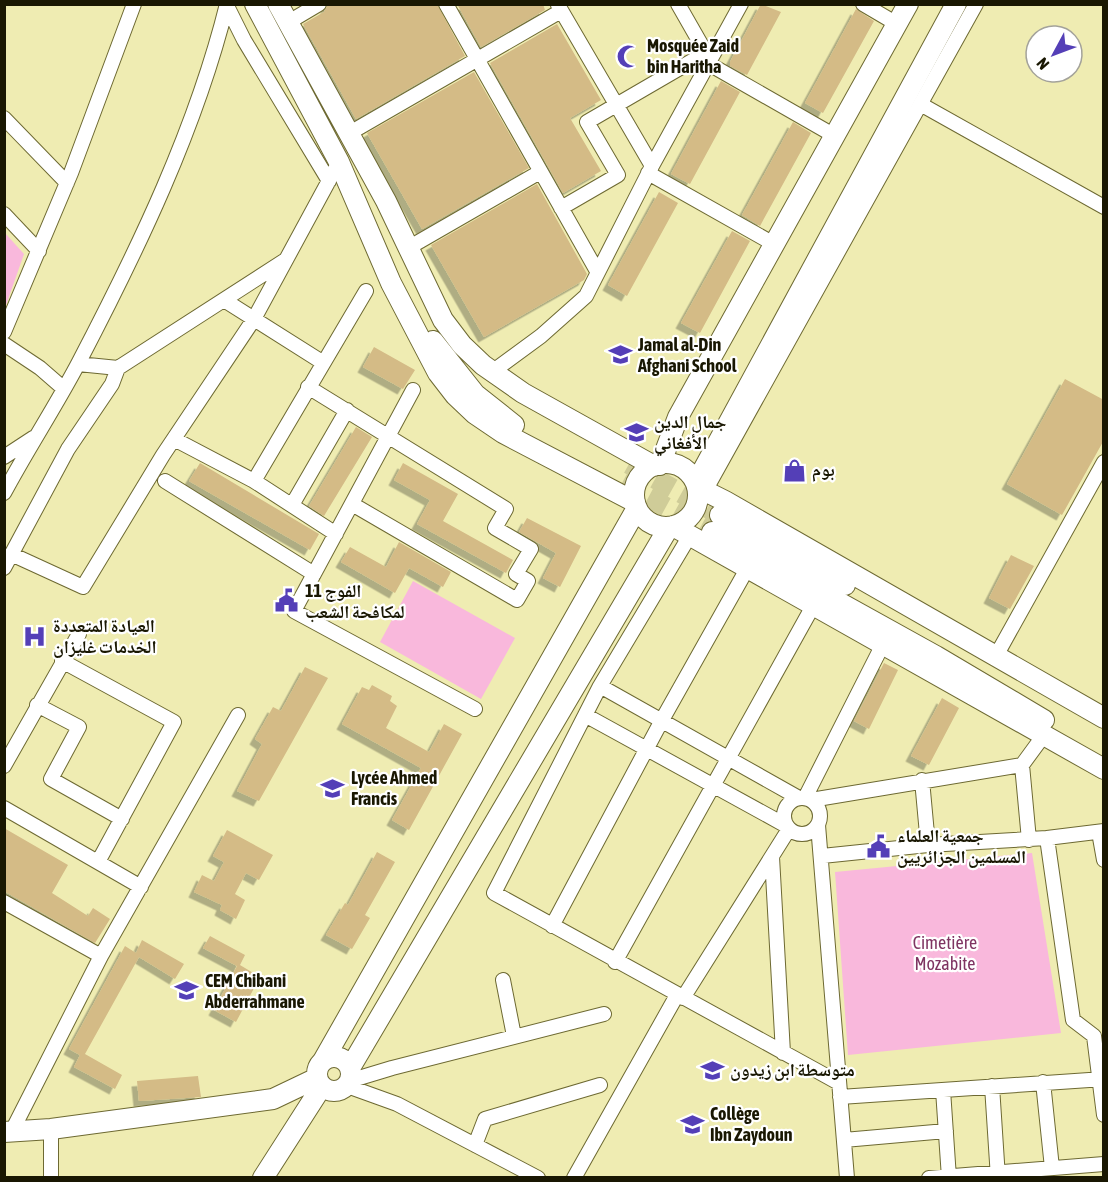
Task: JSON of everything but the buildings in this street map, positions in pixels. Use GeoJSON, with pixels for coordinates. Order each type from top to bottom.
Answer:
{"type":"FeatureCollection","features":[{"type":"Feature","properties":{"kind":"main road"},"geometry":{"type":"LineString","coordinates":[[255,4],[339,162],[391,283],[431,362],[456,395],[475,414],[503,434],[636,505],[645,519],[653,525],[677,530],[1104,769]]}},
{"type":"Feature","properties":{"kind":"main road"},"geometry":{"type":"LineString","coordinates":[[278,4],[408,248],[451,340],[462,355],[497,387],[537,413],[629,464]]}},
{"type":"Feature","properties":{"kind":"main road"},"geometry":{"type":"LineString","coordinates":[[262,1178],[636,505],[636,484],[640,476],[657,465],[678,417],[908,4]]}},
{"type":"Feature","properties":{"kind":"main road"},"geometry":{"type":"LineString","coordinates":[[321,1075],[334,1091],[349,1078],[677,530],[695,510],[700,489],[956,4]]}},
{"type":"Feature","properties":{"kind":"main road"},"geometry":{"type":"LineString","coordinates":[[391,283],[456,372],[494,411],[513,424],[622,483]]}},
{"type":"Feature","properties":{"kind":"main road"},"geometry":{"type":"LineString","coordinates":[[443,320],[462,345],[492,372],[522,393],[657,465],[675,465],[685,469],[700,489],[1104,718]]}},
{"type":"Feature","properties":{"kind":"main road"},"geometry":{"type":"LineString","coordinates":[[1104,724],[716,524],[1104,756]]}},
{"type":"Feature","properties":{"kind":"main road"},"geometry":{"type":"LineString","coordinates":[[8,1132],[51,1129],[273,1099],[321,1075],[338,1058],[349,1078]]}},
{"type":"Feature","properties":{"kind":"street"},"geometry":{"type":"LineString","coordinates":[[4,332],[67,183],[134,4]]}},
{"type":"Feature","properties":{"kind":"street"},"geometry":{"type":"LineString","coordinates":[[287,23],[319,4]]}},
{"type":"Feature","properties":{"kind":"street"},"geometry":{"type":"LineString","coordinates":[[446,4],[597,271]]}},
{"type":"Feature","properties":{"kind":"street"},"geometry":{"type":"LineString","coordinates":[[678,4],[707,59],[835,136]]}},
{"type":"Feature","properties":{"kind":"street"},"geometry":{"type":"LineString","coordinates":[[492,372],[541,336],[586,296],[707,59],[718,46],[741,4]]}},
{"type":"Feature","properties":{"kind":"street"},"geometry":{"type":"LineString","coordinates":[[863,4],[897,24]]}},
{"type":"Feature","properties":{"kind":"street"},"geometry":{"type":"LineString","coordinates":[[700,489],[922,105],[976,4]]}},
{"type":"Feature","properties":{"kind":"street"},"geometry":{"type":"LineString","coordinates":[[227,5],[244,40],[329,181]]}},
{"type":"Feature","properties":{"kind":"street"},"geometry":{"type":"LineString","coordinates":[[5,490],[78,364],[162,190],[193,112],[227,5]]}},
{"type":"Feature","properties":{"kind":"street"},"geometry":{"type":"LineString","coordinates":[[348,134],[477,60],[560,8],[616,105],[650,170],[774,244]]}},
{"type":"Feature","properties":{"kind":"street"},"geometry":{"type":"LineString","coordinates":[[561,208],[618,176],[587,122],[707,59]]}},
{"type":"Feature","properties":{"kind":"street"},"geometry":{"type":"LineString","coordinates":[[922,105],[1104,207]]}},
{"type":"Feature","properties":{"kind":"street"},"geometry":{"type":"LineString","coordinates":[[4,118],[67,183]]}},
{"type":"Feature","properties":{"kind":"street"},"geometry":{"type":"LineString","coordinates":[[11,554],[83,587],[174,439],[254,320],[339,162]]}},
{"type":"Feature","properties":{"kind":"street"},"geometry":{"type":"LineString","coordinates":[[408,248],[540,172]]}},
{"type":"Feature","properties":{"kind":"street"},"geometry":{"type":"LineString","coordinates":[[4,214],[39,251]]}},
{"type":"Feature","properties":{"kind":"street"},"geometry":{"type":"LineString","coordinates":[[4,568],[68,449],[112,384],[118,368],[286,260]]}},
{"type":"Feature","properties":{"kind":"street"},"geometry":{"type":"LineString","coordinates":[[254,481],[322,362],[366,291]]}},
{"type":"Feature","properties":{"kind":"street"},"geometry":{"type":"LineString","coordinates":[[224,300],[322,362]]}},
{"type":"Feature","properties":{"kind":"street"},"geometry":{"type":"LineString","coordinates":[[4,344],[40,368],[63,388]]}},
{"type":"Feature","properties":{"kind":"street"},"geometry":{"type":"LineString","coordinates":[[78,364],[118,368]]}},
{"type":"Feature","properties":{"kind":"street"},"geometry":{"type":"LineString","coordinates":[[308,387],[506,508],[495,528],[531,549],[516,574],[528,581],[517,600],[352,504]]}},
{"type":"Feature","properties":{"kind":"street"},"geometry":{"type":"LineString","coordinates":[[413,390],[294,611],[475,709]]}},
{"type":"Feature","properties":{"kind":"street"},"geometry":{"type":"LineString","coordinates":[[292,505],[347,410]]}},
{"type":"Feature","properties":{"kind":"street"},"geometry":{"type":"LineString","coordinates":[[4,457],[37,435]]}},
{"type":"Feature","properties":{"kind":"street"},"geometry":{"type":"LineString","coordinates":[[174,439],[254,481],[336,534]]}},
{"type":"Feature","properties":{"kind":"street"},"geometry":{"type":"LineString","coordinates":[[996,656],[1104,462]]}},
{"type":"Feature","properties":{"kind":"street"},"geometry":{"type":"LineString","coordinates":[[165,481],[314,574]]}},
{"type":"Feature","properties":{"kind":"street"},"geometry":{"type":"LineString","coordinates":[[677,530],[494,893],[783,1053],[840,1090],[943,1090],[1102,1079]]}},
{"type":"Feature","properties":{"kind":"street"},"geometry":{"type":"LineString","coordinates":[[552,926],[662,720],[747,569]]}},
{"type":"Feature","properties":{"kind":"street"},"geometry":{"type":"LineString","coordinates":[[615,962],[813,606]]}},
{"type":"Feature","properties":{"kind":"street"},"geometry":{"type":"LineString","coordinates":[[4,766],[79,634]]}},
{"type":"Feature","properties":{"kind":"street"},"geometry":{"type":"LineString","coordinates":[[805,799],[882,646]]}},
{"type":"Feature","properties":{"kind":"street"},"geometry":{"type":"LineString","coordinates":[[62,661],[174,722],[98,862]]}},
{"type":"Feature","properties":{"kind":"street"},"geometry":{"type":"LineString","coordinates":[[600,686],[819,808],[818,825],[847,1178]]}},
{"type":"Feature","properties":{"kind":"street"},"geometry":{"type":"LineString","coordinates":[[37,705],[80,727],[51,779],[122,819]]}},
{"type":"Feature","properties":{"kind":"street"},"geometry":{"type":"LineString","coordinates":[[8,1132],[101,956],[238,715]]}},
{"type":"Feature","properties":{"kind":"street"},"geometry":{"type":"LineString","coordinates":[[585,715],[787,827],[804,835],[818,825]]}},
{"type":"Feature","properties":{"kind":"street"},"geometry":{"type":"LineString","coordinates":[[1029,840],[1022,765],[1044,735]]}},
{"type":"Feature","properties":{"kind":"street"},"geometry":{"type":"LineString","coordinates":[[574,1178],[680,997],[772,857],[787,827],[785,808],[805,799],[1022,765]]}},
{"type":"Feature","properties":{"kind":"street"},"geometry":{"type":"LineString","coordinates":[[922,780],[928,844]]}},
{"type":"Feature","properties":{"kind":"street"},"geometry":{"type":"LineString","coordinates":[[4,808],[141,887]]}},
{"type":"Feature","properties":{"kind":"street"},"geometry":{"type":"LineString","coordinates":[[822,856],[928,844],[1029,840],[1101,831],[1103,853]]}},
{"type":"Feature","properties":{"kind":"street"},"geometry":{"type":"LineString","coordinates":[[1047,838],[1073,1020],[1094,1036],[1102,1079],[1104,1115]]}},
{"type":"Feature","properties":{"kind":"street"},"geometry":{"type":"LineString","coordinates":[[772,857],[783,1053]]}},
{"type":"Feature","properties":{"kind":"street"},"geometry":{"type":"LineString","coordinates":[[4,902],[101,956]]}},
{"type":"Feature","properties":{"kind":"street"},"geometry":{"type":"LineString","coordinates":[[503,980],[514,1036]]}},
{"type":"Feature","properties":{"kind":"street"},"geometry":{"type":"LineString","coordinates":[[349,1078],[604,1014]]}},
{"type":"Feature","properties":{"kind":"street"},"geometry":{"type":"LineString","coordinates":[[349,1078],[538,1178]]}},
{"type":"Feature","properties":{"kind":"street"},"geometry":{"type":"LineString","coordinates":[[1043,1083],[1052,1168]]}},
{"type":"Feature","properties":{"kind":"street"},"geometry":{"type":"LineString","coordinates":[[475,1145],[485,1119],[600,1085]]}},
{"type":"Feature","properties":{"kind":"street"},"geometry":{"type":"LineString","coordinates":[[992,1086],[998,1175]]}},
{"type":"Feature","properties":{"kind":"street"},"geometry":{"type":"LineString","coordinates":[[943,1090],[949,1177]]}},
{"type":"Feature","properties":{"kind":"street"},"geometry":{"type":"LineString","coordinates":[[51,1129],[51,1178]]}},
{"type":"Feature","properties":{"kind":"street"},"geometry":{"type":"LineString","coordinates":[[844,1140],[946,1131]]}},
{"type":"Feature","properties":{"kind":"street"},"geometry":{"type":"LineString","coordinates":[[929,1178],[998,1175],[1104,1164]]}},
{"type":"Feature","properties":{"kind":"green space"},"geometry":{"type":"Polygon","coordinates":[[[5,233],[24,254],[5,308],[5,233]]]}},
{"type":"Feature","properties":{"kind":"green space"},"geometry":{"type":"Polygon","coordinates":[[[413,581],[515,638],[481,699],[380,642],[413,581]]]}},
{"type":"Feature","properties":{"kind":"green space","name":"Cimetière Mozabite"},"geometry":{"type":"Polygon","coordinates":[[[1032,853],[1061,1033],[848,1055],[835,872],[1032,853]]]}},
{"type":"Feature","properties":{"kind":"tunnel"},"geometry":{"type":"LineString","coordinates":[[629,464],[720,515]]}},
{"type":"Feature","properties":{"kind":"tunnel"},"geometry":{"type":"LineString","coordinates":[[622,483],[712,532]]}},
{"type":"Feature","properties":{"kind":"place","name":"Mosquée Zaid bin Haritha"},"geometry":{"type":"Point","coordinates":[629,56]}},
{"type":"Feature","properties":{"kind":"place","name":"Jamal al-Din Afghani School"},"geometry":{"type":"Point","coordinates":[620,355]}},
{"type":"Feature","properties":{"kind":"place","name":"جمال الدين الأفغاني"},"geometry":{"type":"Point","coordinates":[636,432]}},
{"type":"Feature","properties":{"kind":"place","name":"بوم"},"geometry":{"type":"Point","coordinates":[794,470]}},
{"type":"Feature","properties":{"kind":"place","name":"الفوج 11 لمكافحة الشعب"},"geometry":{"type":"Point","coordinates":[287,601]}},
{"type":"Feature","properties":{"kind":"place","name":"العيادة المتعددة الخدمات غليزان"},"geometry":{"type":"Point","coordinates":[35,636]}},
{"type":"Feature","properties":{"kind":"place","name":"Lycée Ahmed Francis"},"geometry":{"type":"Point","coordinates":[333,788]}},
{"type":"Feature","properties":{"kind":"place","name":"جمعية العلماء المسلمين الجزائريين"},"geometry":{"type":"Point","coordinates":[879,846]}},
{"type":"Feature","properties":{"kind":"place","name":"CEM Chibani Abderrahmane"},"geometry":{"type":"Point","coordinates":[187,991]}},
{"type":"Feature","properties":{"kind":"place","name":"متوسطة ابن زيدون"},"geometry":{"type":"Point","coordinates":[712,1070]}},
{"type":"Feature","properties":{"kind":"place","name":"Collège Ibn Zaydoun"},"geometry":{"type":"Point","coordinates":[692,1124]}}]}
